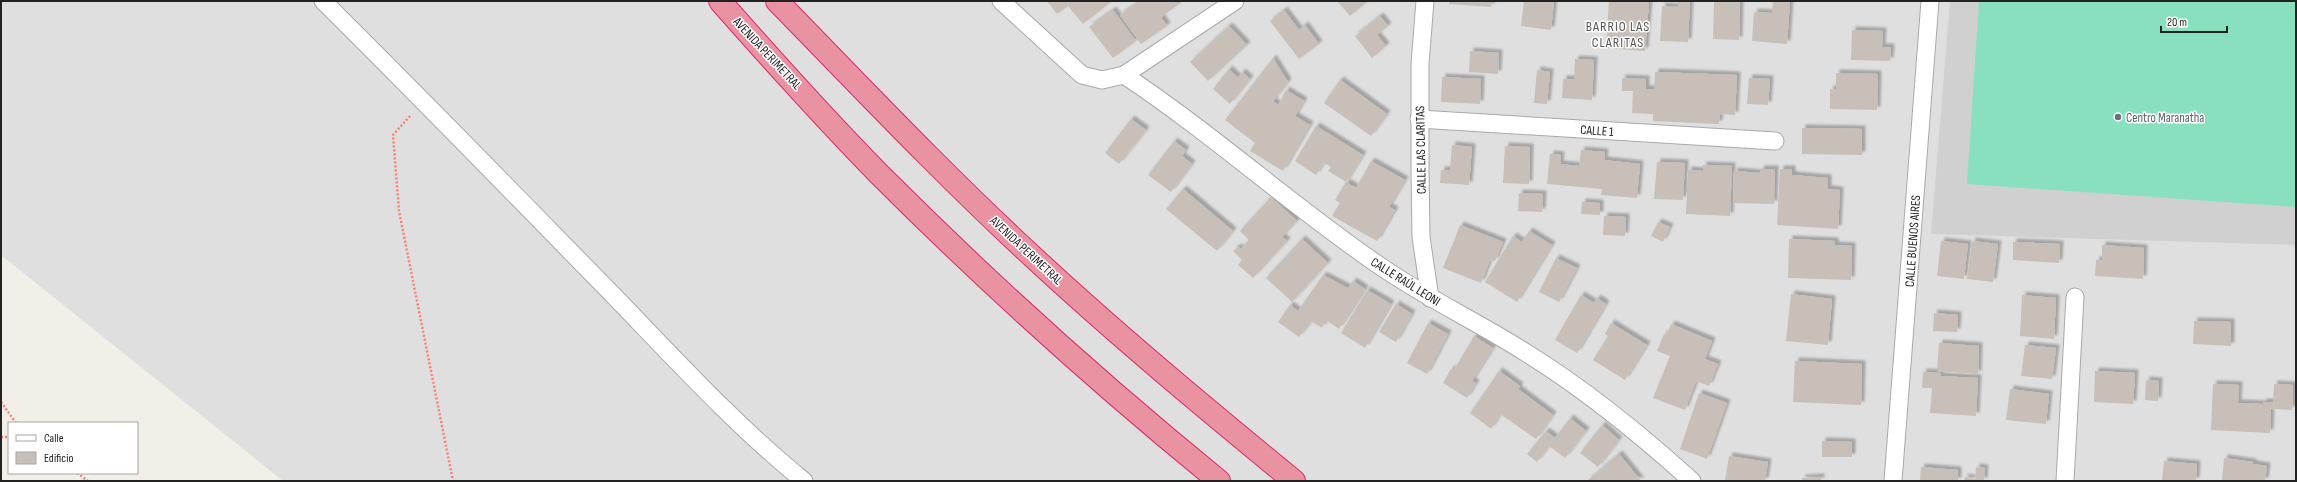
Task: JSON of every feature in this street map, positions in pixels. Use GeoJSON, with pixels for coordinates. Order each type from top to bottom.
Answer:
{"type":"FeatureCollection","features":[{"type":"Feature","properties":{"kind":"highway","name":"AVENIDA PERIMETRAL"},"geometry":{"type":"LineString","coordinates":[[720,1],[880,174],[1000,292],[1109,389],[1218,481]]}},
{"type":"Feature","properties":{"kind":"highway","name":"AVENIDA PERIMETRAL"},"geometry":{"type":"LineString","coordinates":[[777,1],[912,140],[1032,257],[1140,353],[1294,481]]}},
{"type":"Feature","properties":{"kind":"street"},"geometry":{"type":"LineString","coordinates":[[323,1],[679,363],[778,460],[804,481]]}},
{"type":"Feature","properties":{"kind":"street"},"geometry":{"type":"LineString","coordinates":[[1001,1],[1082,75],[1102,80],[1124,75],[1213,7],[1235,1]]}},
{"type":"Feature","properties":{"kind":"street","name":"CALLE LAS CLARITAS"},"geometry":{"type":"LineString","coordinates":[[1425,1],[1419,119],[1421,237],[1430,298]]}},
{"type":"Feature","properties":{"kind":"street","name":"CALLE BUENOS AIRES"},"geometry":{"type":"LineString","coordinates":[[1893,481],[1930,1]]}},
{"type":"Feature","properties":{"kind":"street","name":"CALLE RAÚL LEONI"},"geometry":{"type":"LineString","coordinates":[[1124,75],[1163,101],[1379,266],[1430,298],[1486,328],[1531,355],[1604,408],[1692,481]]}},
{"type":"Feature","properties":{"kind":"street","name":"CALLE 1"},"geometry":{"type":"LineString","coordinates":[[1419,119],[1775,141]]}},
{"type":"Feature","properties":{"kind":"street"},"geometry":{"type":"LineString","coordinates":[[2065,481],[2075,297]]}},
{"type":"Feature","properties":{"kind":"path"},"geometry":{"type":"LineString","coordinates":[[423,101],[393,135],[399,211],[453,481]]}},
{"type":"Feature","properties":{"kind":"path"},"geometry":{"type":"LineString","coordinates":[[1,402],[15,422]]}},
{"type":"Feature","properties":{"kind":"path"},"geometry":{"type":"LineString","coordinates":[[78,474],[88,481]]}},
{"type":"Feature","properties":{"kind":"shaded area"},"geometry":{"type":"Polygon","coordinates":[[[1,1],[2296,1],[2296,481],[283,481],[1,255],[1,1]]]}},
{"type":"Feature","properties":{"kind":"shaded area","name":"Centro Maranatha"},"geometry":{"type":"Polygon","coordinates":[[[1950,1],[2296,1],[2296,245],[1931,234],[1950,1]]]}},
{"type":"Feature","properties":{"kind":"green space","name":"Centro Maranatha"},"geometry":{"type":"Polygon","coordinates":[[[1979,1],[2296,1],[2296,207],[1967,184],[1979,1]]]}},
{"type":"Feature","properties":{"kind":"building"},"geometry":{"type":"Polygon","coordinates":[[[1047,1],[1112,1],[1083,24],[1068,6],[1057,14],[1047,1]]]}},
{"type":"Feature","properties":{"kind":"building"},"geometry":{"type":"Polygon","coordinates":[[[1141,1],[1176,1],[1178,5],[1161,17],[1167,26],[1141,44],[1120,15],[1141,1]]]}},
{"type":"Feature","properties":{"kind":"building"},"geometry":{"type":"Polygon","coordinates":[[[1337,1],[1368,1],[1350,16],[1337,1]]]}},
{"type":"Feature","properties":{"kind":"building"},"geometry":{"type":"Polygon","coordinates":[[[1449,1],[1492,1],[1491,7],[1449,4],[1449,1]]]}},
{"type":"Feature","properties":{"kind":"building"},"geometry":{"type":"Polygon","coordinates":[[[1524,1],[1554,1],[1551,30],[1521,26],[1524,1]]]}},
{"type":"Feature","properties":{"kind":"building"},"geometry":{"type":"Polygon","coordinates":[[[1609,1],[1649,2],[1645,51],[1606,48],[1609,1]]]}},
{"type":"Feature","properties":{"kind":"building"},"geometry":{"type":"Polygon","coordinates":[[[1678,1],[1690,1],[1688,42],[1660,41],[1662,6],[1678,7],[1678,1]]]}},
{"type":"Feature","properties":{"kind":"building"},"geometry":{"type":"Polygon","coordinates":[[[1714,1],[1740,2],[1739,40],[1713,39],[1714,1]]]}},
{"type":"Feature","properties":{"kind":"building"},"geometry":{"type":"Polygon","coordinates":[[[1773,1],[1790,1],[1787,44],[1752,41],[1754,12],[1772,13],[1773,1]]]}},
{"type":"Feature","properties":{"kind":"building"},"geometry":{"type":"Polygon","coordinates":[[[1113,10],[1136,41],[1113,58],[1089,27],[1113,10]]]}},
{"type":"Feature","properties":{"kind":"building"},"geometry":{"type":"Polygon","coordinates":[[[1284,10],[1299,30],[1305,25],[1319,44],[1299,59],[1270,21],[1284,10]]]}},
{"type":"Feature","properties":{"kind":"building"},"geometry":{"type":"Polygon","coordinates":[[[1380,16],[1388,26],[1377,35],[1386,46],[1372,58],[1355,36],[1380,16]]]}},
{"type":"Feature","properties":{"kind":"building"},"geometry":{"type":"Polygon","coordinates":[[[1229,26],[1247,45],[1208,81],[1190,62],[1229,26]]]}},
{"type":"Feature","properties":{"kind":"building"},"geometry":{"type":"Polygon","coordinates":[[[1852,30],[1883,31],[1882,47],[1891,47],[1890,61],[1851,60],[1852,30]]]}},
{"type":"Feature","properties":{"kind":"building"},"geometry":{"type":"Polygon","coordinates":[[[1470,51],[1499,53],[1498,74],[1469,72],[1470,51]]]}},
{"type":"Feature","properties":{"kind":"building"},"geometry":{"type":"Polygon","coordinates":[[[1273,58],[1288,82],[1273,101],[1278,105],[1286,90],[1304,101],[1295,116],[1310,125],[1283,171],[1250,151],[1255,143],[1225,120],[1273,58]]]}},
{"type":"Feature","properties":{"kind":"building"},"geometry":{"type":"Polygon","coordinates":[[[1575,59],[1594,60],[1592,100],[1562,98],[1563,79],[1574,79],[1575,59]]]}},
{"type":"Feature","properties":{"kind":"building"},"geometry":{"type":"Polygon","coordinates":[[[1229,69],[1238,78],[1242,72],[1250,79],[1230,104],[1213,89],[1229,69]]]}},
{"type":"Feature","properties":{"kind":"building"},"geometry":{"type":"Polygon","coordinates":[[[1537,70],[1550,72],[1547,104],[1534,103],[1537,70]]]}},
{"type":"Feature","properties":{"kind":"building"},"geometry":{"type":"Polygon","coordinates":[[[1655,72],[1737,75],[1735,115],[1720,114],[1719,124],[1653,121],[1653,114],[1632,113],[1633,91],[1622,91],[1622,78],[1646,79],[1646,89],[1654,89],[1655,72]]]}},
{"type":"Feature","properties":{"kind":"building"},"geometry":{"type":"Polygon","coordinates":[[[1836,73],[1878,74],[1877,110],[1830,109],[1830,89],[1836,90],[1836,73]]]}},
{"type":"Feature","properties":{"kind":"building"},"geometry":{"type":"Polygon","coordinates":[[[1442,77],[1481,79],[1480,104],[1441,102],[1442,77]]]}},
{"type":"Feature","properties":{"kind":"building"},"geometry":{"type":"Polygon","coordinates":[[[1749,78],[1770,79],[1768,105],[1747,104],[1749,78]]]}},
{"type":"Feature","properties":{"kind":"building"},"geometry":{"type":"Polygon","coordinates":[[[1340,80],[1387,114],[1371,136],[1324,103],[1340,80]]]}},
{"type":"Feature","properties":{"kind":"building"},"geometry":{"type":"Polygon","coordinates":[[[1131,119],[1146,130],[1119,164],[1105,153],[1131,119]]]}},
{"type":"Feature","properties":{"kind":"building"},"geometry":{"type":"Polygon","coordinates":[[[1316,126],[1363,155],[1346,182],[1328,171],[1331,167],[1324,163],[1316,175],[1295,161],[1316,126]]]}},
{"type":"Feature","properties":{"kind":"building"},"geometry":{"type":"Polygon","coordinates":[[[1802,128],[1862,129],[1862,155],[1802,154],[1802,128]]]}},
{"type":"Feature","properties":{"kind":"building"},"geometry":{"type":"Polygon","coordinates":[[[1174,141],[1186,150],[1182,156],[1192,164],[1171,192],[1148,175],[1174,141]]]}},
{"type":"Feature","properties":{"kind":"building"},"geometry":{"type":"Polygon","coordinates":[[[1452,145],[1472,147],[1469,185],[1440,183],[1441,170],[1450,170],[1452,145]]]}},
{"type":"Feature","properties":{"kind":"building"},"geometry":{"type":"Polygon","coordinates":[[[1505,146],[1530,147],[1529,184],[1503,183],[1505,146]]]}},
{"type":"Feature","properties":{"kind":"building"},"geometry":{"type":"Polygon","coordinates":[[[1581,150],[1605,152],[1604,160],[1640,164],[1637,198],[1601,195],[1602,189],[1547,184],[1550,154],[1561,155],[1560,164],[1579,166],[1581,150]]]}},
{"type":"Feature","properties":{"kind":"building"},"geometry":{"type":"Polygon","coordinates":[[[1371,161],[1405,180],[1389,207],[1395,210],[1377,241],[1332,216],[1340,203],[1335,200],[1346,182],[1356,188],[1371,161]]]}},
{"type":"Feature","properties":{"kind":"building"},"geometry":{"type":"Polygon","coordinates":[[[1657,162],[1685,163],[1683,200],[1654,199],[1657,162]]]}},
{"type":"Feature","properties":{"kind":"building"},"geometry":{"type":"Polygon","coordinates":[[[1703,165],[1732,166],[1730,216],[1686,214],[1688,170],[1703,171],[1703,165]]]}},
{"type":"Feature","properties":{"kind":"building"},"geometry":{"type":"Polygon","coordinates":[[[1761,169],[1775,169],[1774,204],[1733,203],[1734,171],[1760,173],[1761,169]]]}},
{"type":"Feature","properties":{"kind":"building"},"geometry":{"type":"Polygon","coordinates":[[[1780,169],[1792,169],[1792,175],[1828,178],[1828,189],[1840,190],[1838,229],[1777,225],[1780,169]]]}},
{"type":"Feature","properties":{"kind":"building"},"geometry":{"type":"Polygon","coordinates":[[[1183,189],[1233,231],[1217,251],[1166,209],[1183,189]]]}},
{"type":"Feature","properties":{"kind":"building"},"geometry":{"type":"Polygon","coordinates":[[[1519,193],[1543,194],[1542,212],[1518,211],[1519,193]]]}},
{"type":"Feature","properties":{"kind":"building"},"geometry":{"type":"Polygon","coordinates":[[[1271,197],[1297,221],[1282,237],[1287,241],[1253,278],[1238,265],[1242,260],[1233,251],[1238,247],[1241,249],[1249,240],[1240,231],[1271,197]]]}},
{"type":"Feature","properties":{"kind":"building"},"geometry":{"type":"Polygon","coordinates":[[[1582,202],[1600,203],[1600,215],[1581,214],[1582,202]]]}},
{"type":"Feature","properties":{"kind":"building"},"geometry":{"type":"Polygon","coordinates":[[[1604,216],[1626,217],[1625,236],[1603,235],[1604,216]]]}},
{"type":"Feature","properties":{"kind":"building"},"geometry":{"type":"Polygon","coordinates":[[[1658,222],[1670,227],[1663,242],[1651,236],[1658,222]]]}},
{"type":"Feature","properties":{"kind":"building"},"geometry":{"type":"Polygon","coordinates":[[[1460,225],[1503,242],[1495,261],[1490,260],[1481,283],[1443,268],[1460,225]]]}},
{"type":"Feature","properties":{"kind":"building"},"geometry":{"type":"Polygon","coordinates":[[[1529,231],[1552,245],[1517,302],[1485,282],[1513,236],[1522,242],[1529,231]]]}},
{"type":"Feature","properties":{"kind":"building"},"geometry":{"type":"Polygon","coordinates":[[[1302,239],[1328,263],[1292,302],[1266,278],[1302,239]]]}},
{"type":"Feature","properties":{"kind":"building"},"geometry":{"type":"Polygon","coordinates":[[[1789,239],[1835,241],[1835,245],[1852,246],[1851,280],[1788,278],[1789,239]]]}},
{"type":"Feature","properties":{"kind":"building"},"geometry":{"type":"Polygon","coordinates":[[[1941,241],[1968,244],[1964,279],[1937,276],[1941,241]]]}},
{"type":"Feature","properties":{"kind":"building"},"geometry":{"type":"Polygon","coordinates":[[[1972,241],[1998,244],[1993,282],[1967,279],[1972,241]]]}},
{"type":"Feature","properties":{"kind":"building"},"geometry":{"type":"Polygon","coordinates":[[[2013,242],[2060,244],[2059,263],[2013,260],[2013,242]]]}},
{"type":"Feature","properties":{"kind":"building"},"geometry":{"type":"Polygon","coordinates":[[[2102,245],[2144,248],[2143,279],[2095,276],[2096,260],[2102,260],[2102,245]]]}},
{"type":"Feature","properties":{"kind":"building"},"geometry":{"type":"Polygon","coordinates":[[[1556,258],[1577,268],[1559,302],[1539,292],[1556,258]]]}},
{"type":"Feature","properties":{"kind":"building"},"geometry":{"type":"Polygon","coordinates":[[[1323,275],[1348,288],[1353,281],[1365,289],[1339,329],[1326,320],[1322,328],[1311,321],[1299,337],[1278,322],[1290,305],[1298,311],[1323,275]]]}},
{"type":"Feature","properties":{"kind":"building"},"geometry":{"type":"Polygon","coordinates":[[[1367,290],[1391,304],[1365,348],[1341,333],[1367,290]]]}},
{"type":"Feature","properties":{"kind":"building"},"geometry":{"type":"Polygon","coordinates":[[[1791,294],[1832,299],[1828,345],[1786,341],[1791,294]]]}},
{"type":"Feature","properties":{"kind":"building"},"geometry":{"type":"Polygon","coordinates":[[[1581,295],[1594,303],[1597,298],[1606,304],[1577,353],[1555,340],[1581,295]]]}},
{"type":"Feature","properties":{"kind":"building"},"geometry":{"type":"Polygon","coordinates":[[[2022,295],[2056,298],[2054,339],[2020,336],[2022,295]]]}},
{"type":"Feature","properties":{"kind":"building"},"geometry":{"type":"Polygon","coordinates":[[[1396,304],[1412,314],[1396,342],[1379,332],[1396,304]]]}},
{"type":"Feature","properties":{"kind":"building"},"geometry":{"type":"Polygon","coordinates":[[[1934,313],[1958,315],[1957,332],[1933,331],[1934,313]]]}},
{"type":"Feature","properties":{"kind":"building"},"geometry":{"type":"Polygon","coordinates":[[[2194,321],[2231,322],[2231,346],[2193,344],[2194,321]]]}},
{"type":"Feature","properties":{"kind":"building"},"geometry":{"type":"Polygon","coordinates":[[[1428,323],[1448,334],[1427,374],[1407,363],[1428,323]]]}},
{"type":"Feature","properties":{"kind":"building"},"geometry":{"type":"Polygon","coordinates":[[[1611,323],[1647,345],[1625,380],[1593,360],[1608,336],[1605,334],[1611,323]]]}},
{"type":"Feature","properties":{"kind":"building"},"geometry":{"type":"Polygon","coordinates":[[[1671,324],[1712,341],[1705,359],[1718,364],[1709,386],[1696,381],[1685,410],[1653,398],[1670,356],[1657,351],[1664,334],[1667,335],[1671,324]]]}},
{"type":"Feature","properties":{"kind":"building"},"geometry":{"type":"Polygon","coordinates":[[[1474,336],[1493,348],[1472,381],[1476,383],[1467,398],[1443,383],[1451,369],[1454,370],[1474,336]]]}},
{"type":"Feature","properties":{"kind":"building"},"geometry":{"type":"Polygon","coordinates":[[[1939,343],[1979,346],[1978,374],[1937,371],[1939,343]]]}},
{"type":"Feature","properties":{"kind":"building"},"geometry":{"type":"Polygon","coordinates":[[[2025,345],[2056,348],[2052,379],[2021,376],[2025,345]]]}},
{"type":"Feature","properties":{"kind":"building"},"geometry":{"type":"Polygon","coordinates":[[[1795,361],[1862,364],[1861,405],[1793,402],[1795,361]]]}},
{"type":"Feature","properties":{"kind":"building"},"geometry":{"type":"Polygon","coordinates":[[[1499,371],[1520,386],[1518,389],[1553,415],[1536,439],[1500,414],[1491,429],[1470,413],[1499,371]]]}},
{"type":"Feature","properties":{"kind":"building"},"geometry":{"type":"Polygon","coordinates":[[[2095,371],[2135,373],[2133,404],[2094,402],[2095,371]]]}},
{"type":"Feature","properties":{"kind":"building"},"geometry":{"type":"Polygon","coordinates":[[[1923,372],[1941,373],[1940,376],[1978,378],[1976,416],[1930,413],[1932,388],[1922,388],[1923,372]]]}},
{"type":"Feature","properties":{"kind":"building"},"geometry":{"type":"Polygon","coordinates":[[[2146,380],[2159,381],[2158,401],[2145,400],[2146,380]]]}},
{"type":"Feature","properties":{"kind":"building"},"geometry":{"type":"Polygon","coordinates":[[[2213,384],[2239,385],[2238,403],[2263,404],[2263,402],[2273,402],[2274,384],[2293,385],[2292,410],[2271,409],[2270,433],[2211,430],[2213,384]]]}},
{"type":"Feature","properties":{"kind":"building"},"geometry":{"type":"Polygon","coordinates":[[[2010,389],[2049,394],[2046,424],[2006,420],[2010,389]]]}},
{"type":"Feature","properties":{"kind":"building"},"geometry":{"type":"Polygon","coordinates":[[[1699,393],[1727,403],[1707,459],[1680,449],[1699,393]]]}},
{"type":"Feature","properties":{"kind":"building"},"geometry":{"type":"Polygon","coordinates":[[[1570,418],[1586,431],[1565,458],[1549,446],[1537,462],[1527,454],[1546,431],[1555,438],[1570,418]]]}},
{"type":"Feature","properties":{"kind":"building"},"geometry":{"type":"Polygon","coordinates":[[[1602,425],[1619,440],[1598,467],[1580,453],[1602,425]]]}},
{"type":"Feature","properties":{"kind":"building"},"geometry":{"type":"Polygon","coordinates":[[[1822,441],[1852,442],[1852,457],[1822,457],[1822,441]]]}},
{"type":"Feature","properties":{"kind":"building"},"geometry":{"type":"Polygon","coordinates":[[[1619,454],[1641,481],[1587,481],[1619,454]]]}},
{"type":"Feature","properties":{"kind":"building"},"geometry":{"type":"Polygon","coordinates":[[[1729,456],[1768,462],[1765,481],[1725,481],[1729,456]]]}},
{"type":"Feature","properties":{"kind":"building"},"geometry":{"type":"Polygon","coordinates":[[[2224,458],[2253,462],[2253,464],[2267,466],[2265,481],[2222,481],[2224,458]]]}},
{"type":"Feature","properties":{"kind":"building"},"geometry":{"type":"Polygon","coordinates":[[[2164,461],[2197,464],[2196,481],[2162,481],[2164,461]]]}},
{"type":"Feature","properties":{"kind":"building"},"geometry":{"type":"Polygon","coordinates":[[[1921,467],[1958,470],[1958,481],[1920,481],[1921,467]]]}},
{"type":"Feature","properties":{"kind":"building"},"geometry":{"type":"Polygon","coordinates":[[[1976,467],[1985,468],[1984,481],[1964,481],[1965,477],[1975,479],[1976,467]]]}},
{"type":"Feature","properties":{"kind":"building"},"geometry":{"type":"Polygon","coordinates":[[[1821,477],[1821,481],[1802,481],[1802,478],[1821,477]]]}},
{"type":"Feature","properties":{"kind":"place","name":"Centro Maranatha"},"geometry":{"type":"Point","coordinates":[2118,117]}},
{"type":"Feature","properties":{"kind":"district","name":"BARRIO LAS CLARITAS"},"geometry":{"type":"Point","coordinates":[1618,34]}}]}
